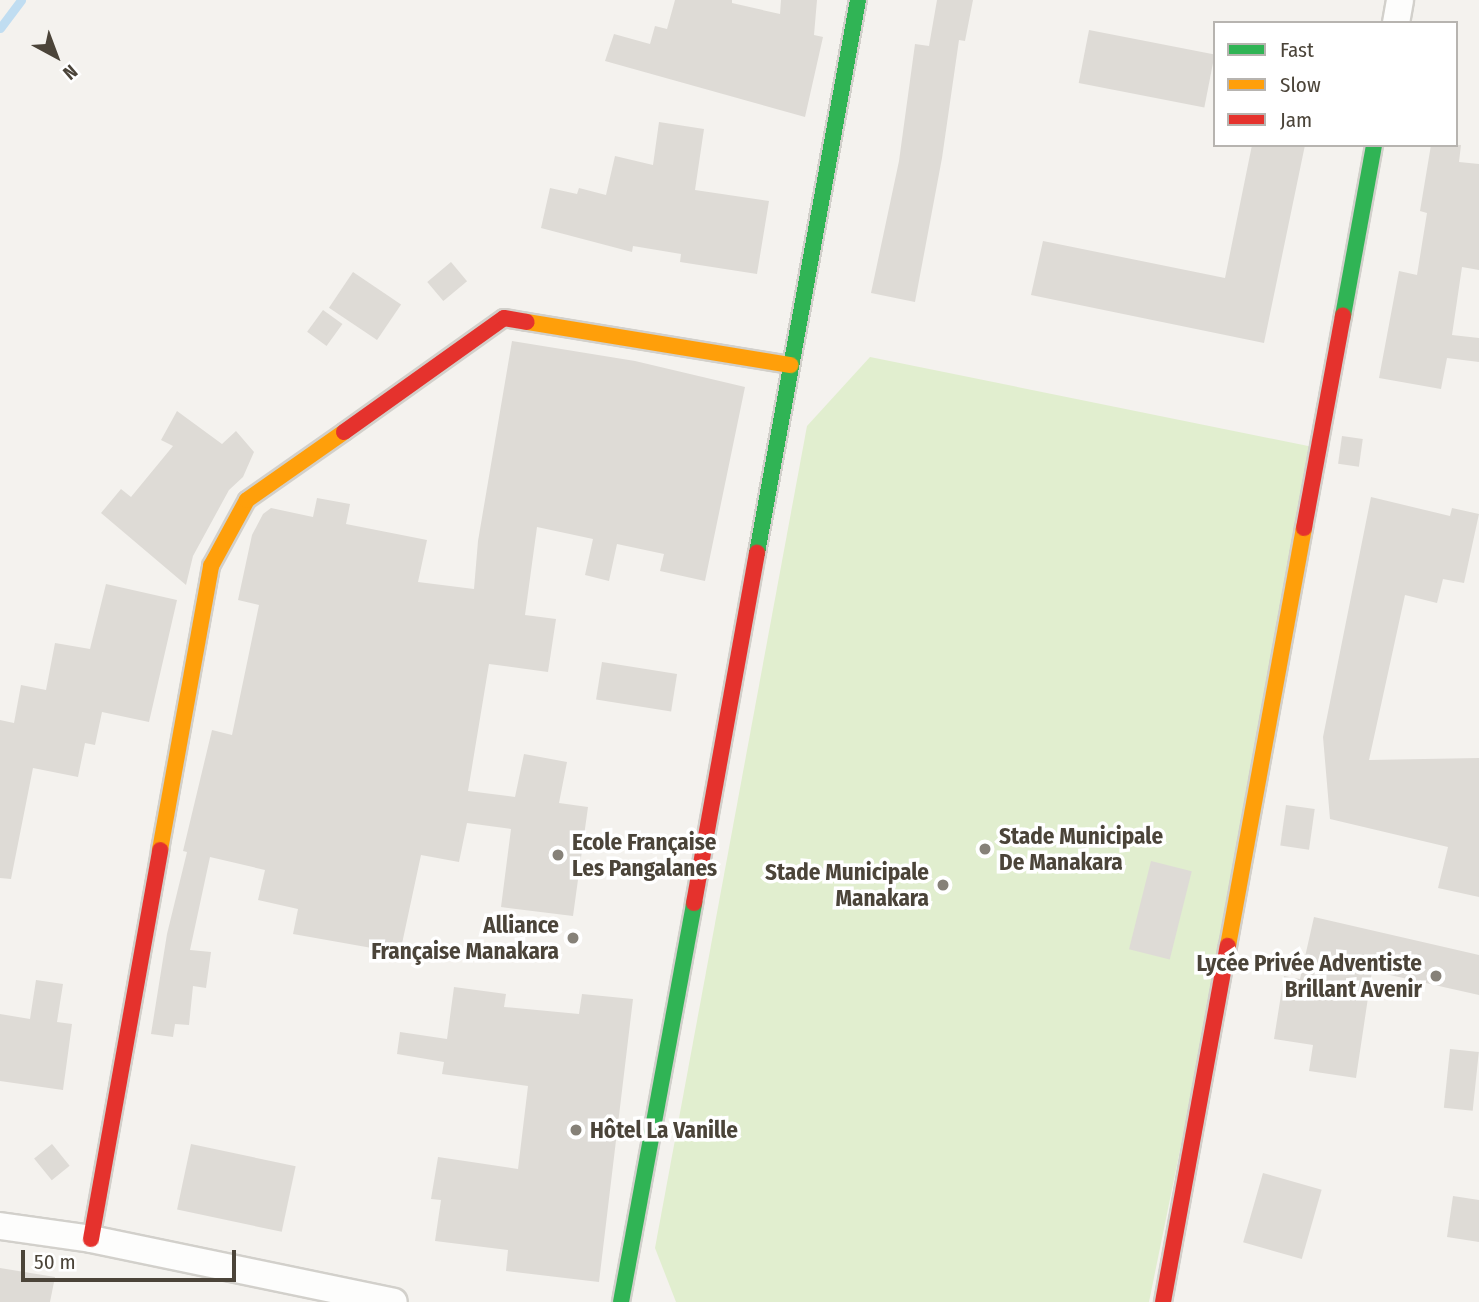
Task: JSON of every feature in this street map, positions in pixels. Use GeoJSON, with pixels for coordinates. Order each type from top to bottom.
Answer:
{"type":"FeatureCollection","features":[{"type":"Feature","properties":{"kind":"street"},"geometry":{"type":"LineString","coordinates":[[621,1302],[858,0]]}},
{"type":"Feature","properties":{"kind":"street"},"geometry":{"type":"LineString","coordinates":[[1396,21],[1400,0]]}},
{"type":"Feature","properties":{"kind":"street"},"geometry":{"type":"LineString","coordinates":[[1163,1302],[1374,147]]}},
{"type":"Feature","properties":{"kind":"street"},"geometry":{"type":"LineString","coordinates":[[91,1239],[211,566],[247,500],[503,318],[791,365]]}},
{"type":"Feature","properties":{"kind":"street"},"geometry":{"type":"LineString","coordinates":[[0,1226],[91,1239],[394,1302]]}},
{"type":"Feature","properties":{"kind":"green space","name":"Stade Municipale De Manakara"},"geometry":{"type":"Polygon","coordinates":[[[870,357],[1323,449],[1149,1302],[676,1302],[655,1248],[807,426],[870,357]]]}},
{"type":"Feature","properties":{"kind":"building"},"geometry":{"type":"Polygon","coordinates":[[[675,0],[732,0],[732,3],[780,14],[781,0],[817,0],[814,35],[823,37],[805,117],[605,61],[614,34],[650,44],[655,26],[667,29],[675,0]]]}},
{"type":"Feature","properties":{"kind":"building"},"geometry":{"type":"Polygon","coordinates":[[[937,0],[973,0],[965,41],[959,40],[942,158],[915,302],[871,293],[899,161],[915,44],[929,46],[937,0]]]}},
{"type":"Feature","properties":{"kind":"building"},"geometry":{"type":"Polygon","coordinates":[[[1089,30],[1213,54],[1204,107],[1079,83],[1089,30]]]}},
{"type":"Feature","properties":{"kind":"building"},"geometry":{"type":"Polygon","coordinates":[[[659,122],[704,129],[695,190],[769,201],[757,274],[680,262],[681,254],[633,246],[632,252],[541,228],[550,188],[577,194],[579,188],[606,195],[615,156],[653,165],[659,122]]]}},
{"type":"Feature","properties":{"kind":"building"},"geometry":{"type":"Polygon","coordinates":[[[1461,145],[1459,162],[1479,164],[1479,270],[1462,267],[1452,335],[1479,338],[1479,362],[1447,358],[1441,389],[1379,378],[1399,271],[1417,275],[1427,213],[1420,211],[1431,147],[1461,145]]]}},
{"type":"Feature","properties":{"kind":"building"},"geometry":{"type":"Polygon","coordinates":[[[1252,147],[1305,147],[1264,343],[1031,295],[1043,241],[1225,278],[1252,147]]]}},
{"type":"Feature","properties":{"kind":"building"},"geometry":{"type":"Polygon","coordinates":[[[451,262],[467,281],[443,301],[427,282],[451,262]]]}},
{"type":"Feature","properties":{"kind":"building"},"geometry":{"type":"Polygon","coordinates":[[[353,272],[401,304],[377,340],[329,308],[353,272]]]}},
{"type":"Feature","properties":{"kind":"building"},"geometry":{"type":"Polygon","coordinates":[[[323,310],[342,324],[327,346],[307,332],[323,310]]]}},
{"type":"Feature","properties":{"kind":"building"},"geometry":{"type":"Polygon","coordinates":[[[512,341],[635,361],[745,387],[705,581],[660,571],[664,554],[617,544],[609,581],[585,575],[593,539],[537,527],[525,615],[556,619],[548,672],[489,664],[468,791],[515,797],[524,754],[567,762],[559,803],[588,807],[573,916],[501,907],[511,829],[467,823],[459,862],[421,855],[400,953],[293,934],[298,909],[258,900],[265,870],[210,857],[190,950],[211,952],[206,988],[193,986],[189,1025],[175,1024],[173,1037],[151,1034],[167,934],[187,852],[183,851],[212,730],[232,735],[259,605],[238,600],[252,535],[263,514],[271,508],[313,517],[317,498],[350,504],[346,524],[427,540],[418,582],[474,589],[478,541],[512,341]]]}},
{"type":"Feature","properties":{"kind":"building"},"geometry":{"type":"Polygon","coordinates":[[[177,411],[222,444],[236,431],[254,452],[243,477],[229,490],[193,556],[186,585],[101,513],[121,489],[131,497],[173,446],[161,440],[177,411]]]}},
{"type":"Feature","properties":{"kind":"building"},"geometry":{"type":"Polygon","coordinates":[[[1342,436],[1363,439],[1359,467],[1338,464],[1342,436]]]}},
{"type":"Feature","properties":{"kind":"building"},"geometry":{"type":"Polygon","coordinates":[[[1371,497],[1450,516],[1452,508],[1479,514],[1464,583],[1443,579],[1437,603],[1405,595],[1369,760],[1479,758],[1479,897],[1438,888],[1448,847],[1330,819],[1323,737],[1371,497]]]}},
{"type":"Feature","properties":{"kind":"building"},"geometry":{"type":"Polygon","coordinates":[[[106,584],[177,600],[149,722],[102,712],[95,745],[85,743],[78,777],[33,768],[11,879],[0,878],[0,720],[14,723],[21,685],[46,690],[55,643],[90,649],[106,584]]]}},
{"type":"Feature","properties":{"kind":"building"},"geometry":{"type":"Polygon","coordinates":[[[602,662],[677,674],[671,711],[596,700],[602,662]]]}},
{"type":"Feature","properties":{"kind":"building"},"geometry":{"type":"Polygon","coordinates":[[[1286,805],[1315,809],[1309,850],[1280,846],[1286,805]]]}},
{"type":"Feature","properties":{"kind":"building"},"geometry":{"type":"Polygon","coordinates":[[[1151,861],[1192,871],[1170,959],[1129,949],[1151,861]]]}},
{"type":"Feature","properties":{"kind":"building"},"geometry":{"type":"Polygon","coordinates":[[[1314,917],[1479,955],[1479,995],[1372,971],[1356,1078],[1309,1071],[1313,1045],[1274,1039],[1284,976],[1300,979],[1314,917]]]}},
{"type":"Feature","properties":{"kind":"building"},"geometry":{"type":"Polygon","coordinates":[[[36,980],[63,984],[57,1022],[72,1024],[63,1090],[0,1081],[0,1014],[30,1019],[36,980]]]}},
{"type":"Feature","properties":{"kind":"building"},"geometry":{"type":"Polygon","coordinates":[[[454,987],[506,994],[504,1007],[579,1014],[582,994],[633,999],[599,1282],[506,1271],[508,1250],[435,1241],[441,1200],[431,1199],[438,1157],[518,1169],[528,1086],[442,1074],[444,1062],[397,1054],[400,1032],[447,1039],[454,987]]]}},
{"type":"Feature","properties":{"kind":"building"},"geometry":{"type":"Polygon","coordinates":[[[1450,1049],[1479,1052],[1473,1111],[1444,1108],[1450,1049]]]}},
{"type":"Feature","properties":{"kind":"building"},"geometry":{"type":"Polygon","coordinates":[[[52,1144],[70,1166],[52,1180],[34,1158],[52,1144]]]}},
{"type":"Feature","properties":{"kind":"building"},"geometry":{"type":"Polygon","coordinates":[[[191,1144],[296,1166],[282,1232],[177,1210],[191,1144]]]}},
{"type":"Feature","properties":{"kind":"building"},"geometry":{"type":"Polygon","coordinates":[[[1263,1173],[1322,1190],[1302,1259],[1243,1242],[1263,1173]]]}},
{"type":"Feature","properties":{"kind":"building"},"geometry":{"type":"Polygon","coordinates":[[[1453,1196],[1479,1200],[1479,1242],[1447,1237],[1453,1196]]]}},
{"type":"Feature","properties":{"kind":"building"},"geometry":{"type":"Polygon","coordinates":[[[0,1268],[55,1277],[50,1302],[0,1302],[0,1268]]]}},
{"type":"Feature","properties":{"kind":"waterway"},"geometry":{"type":"LineString","coordinates":[[0,28],[21,0]]}},
{"type":"Feature","properties":{"kind":"traffic: fast"},"geometry":{"type":"LineString","coordinates":[[757,553],[858,0]]}},
{"type":"Feature","properties":{"kind":"traffic: fast"},"geometry":{"type":"LineString","coordinates":[[1343,316],[1374,147]]}},
{"type":"Feature","properties":{"kind":"traffic: fast"},"geometry":{"type":"LineString","coordinates":[[621,1302],[694,903]]}},
{"type":"Feature","properties":{"kind":"traffic: slow"},"geometry":{"type":"LineString","coordinates":[[527,322],[791,365]]}},
{"type":"Feature","properties":{"kind":"traffic: slow"},"geometry":{"type":"LineString","coordinates":[[160,850],[211,566],[247,500],[344,432]]}},
{"type":"Feature","properties":{"kind":"traffic: slow"},"geometry":{"type":"LineString","coordinates":[[1228,946],[1304,528]]}},
{"type":"Feature","properties":{"kind":"traffic: jam"},"geometry":{"type":"LineString","coordinates":[[1304,528],[1343,316]]}},
{"type":"Feature","properties":{"kind":"traffic: jam"},"geometry":{"type":"LineString","coordinates":[[344,432],[504,318],[527,322]]}},
{"type":"Feature","properties":{"kind":"traffic: jam"},"geometry":{"type":"LineString","coordinates":[[694,903],[757,553]]}},
{"type":"Feature","properties":{"kind":"traffic: jam"},"geometry":{"type":"LineString","coordinates":[[91,1239],[160,850]]}},
{"type":"Feature","properties":{"kind":"traffic: jam"},"geometry":{"type":"LineString","coordinates":[[1163,1302],[1228,946]]}},
{"type":"Feature","properties":{"kind":"place","name":"Stade Municipale De Manakara"},"geometry":{"type":"Point","coordinates":[985,849]}},
{"type":"Feature","properties":{"kind":"place","name":"Ecole Française Les Pangalanes"},"geometry":{"type":"Point","coordinates":[558,855]}},
{"type":"Feature","properties":{"kind":"place","name":"Stade Municipale Manakara"},"geometry":{"type":"Point","coordinates":[943,885]}},
{"type":"Feature","properties":{"kind":"place","name":"Alliance Française Manakara"},"geometry":{"type":"Point","coordinates":[573,938]}},
{"type":"Feature","properties":{"kind":"place","name":"Lycée Privée Adventiste Brillant Avenir"},"geometry":{"type":"Point","coordinates":[1436,976]}},
{"type":"Feature","properties":{"kind":"place","name":"Hôtel La Vanille"},"geometry":{"type":"Point","coordinates":[576,1130]}}]}
